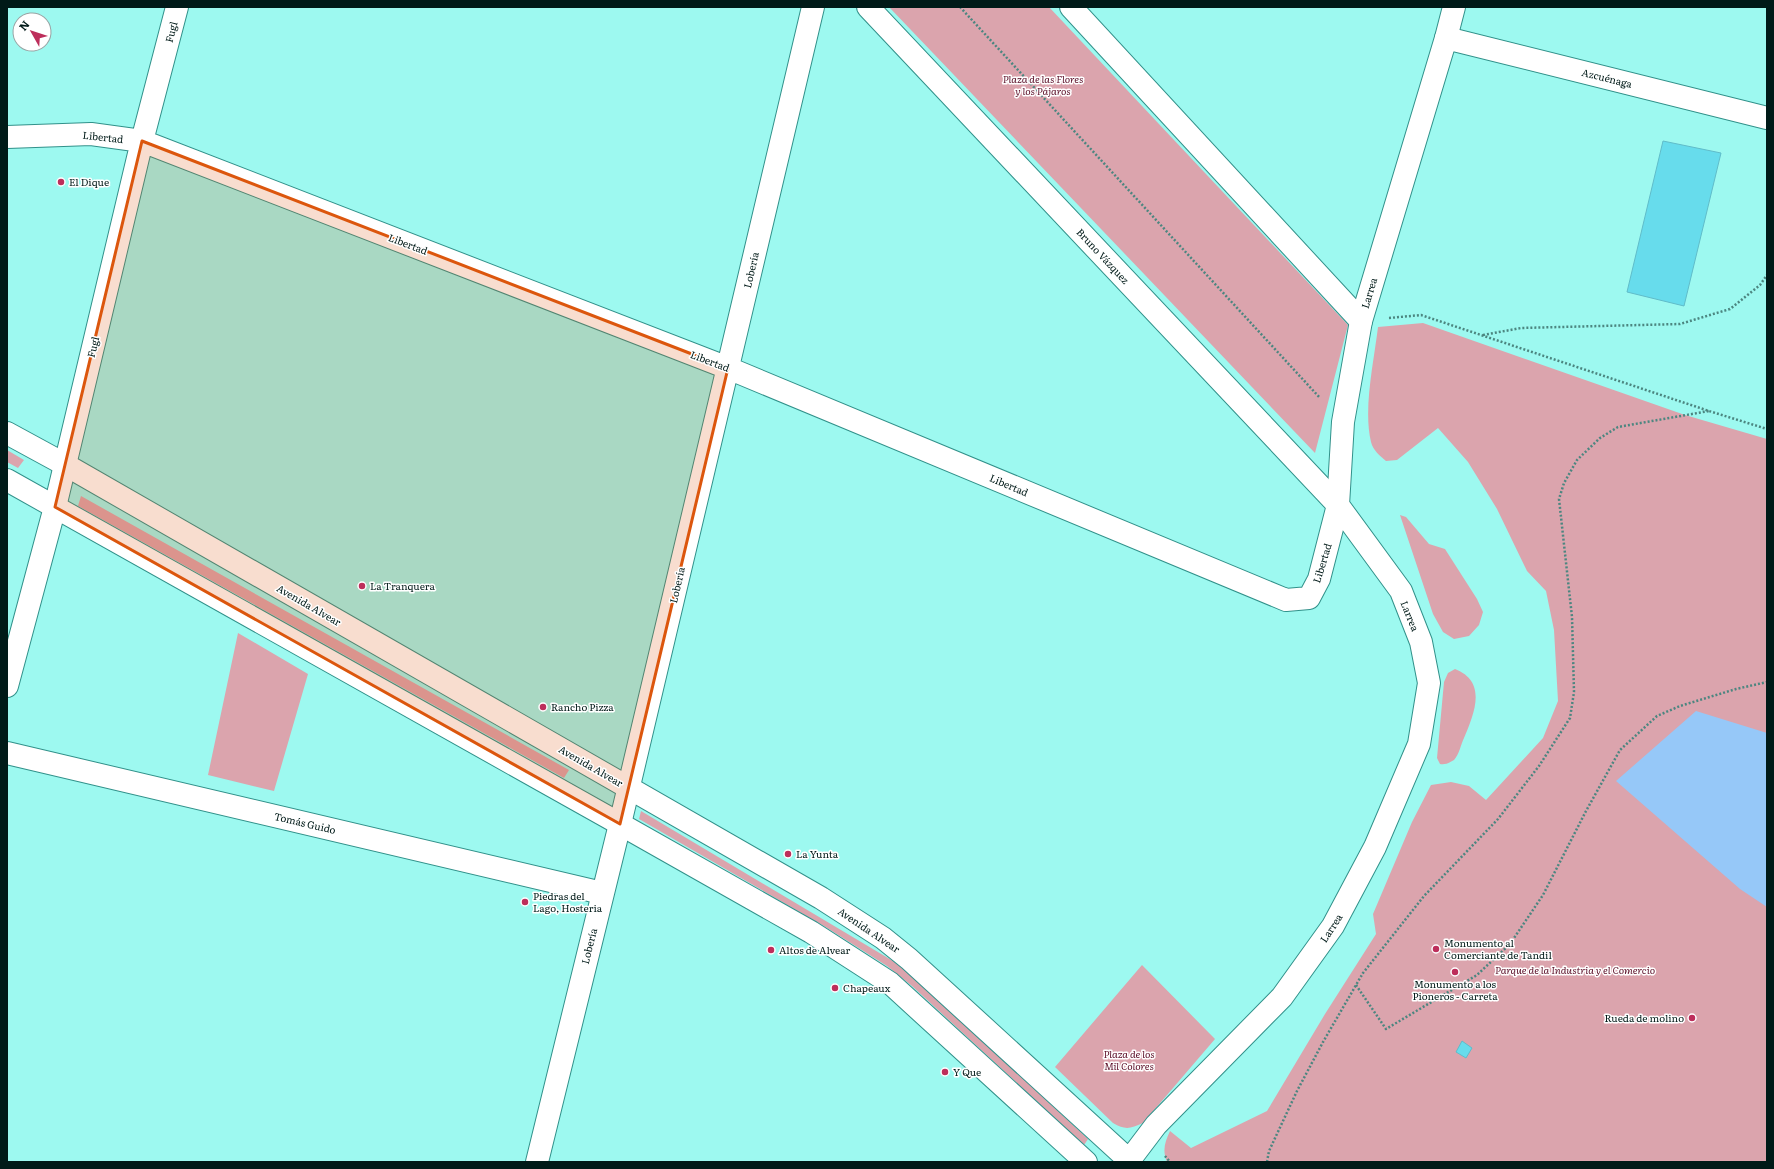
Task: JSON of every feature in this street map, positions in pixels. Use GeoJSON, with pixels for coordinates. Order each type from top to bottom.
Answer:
{"type":"FeatureCollection","features":[{"type":"Feature","properties":{"kind":"street","name":"Fugl"},"geometry":{"type":"LineString","coordinates":[[7,686],[55,507],[64,464],[142,142],[177,7]]}},
{"type":"Feature","properties":{"kind":"street","name":"Lobería"},"geometry":{"type":"LineString","coordinates":[[537,1162],[629,787],[813,7]]}},
{"type":"Feature","properties":{"kind":"street","name":"Bruno Vázquez"},"geometry":{"type":"LineString","coordinates":[[868,7],[1338,505]]}},
{"type":"Feature","properties":{"kind":"street"},"geometry":{"type":"LineString","coordinates":[[1071,7],[1361,321]]}},
{"type":"Feature","properties":{"kind":"street","name":"Larrea"},"geometry":{"type":"LineString","coordinates":[[1130,1162],[1156,1125],[1282,997],[1334,926],[1375,847],[1418,744],[1429,683],[1421,642],[1401,591],[1338,505],[1342,422],[1361,321],[1454,7]]}},
{"type":"Feature","properties":{"kind":"street","name":"Azcuénaga"},"geometry":{"type":"LineString","coordinates":[[1446,38],[1767,118]]}},
{"type":"Feature","properties":{"kind":"street","name":"Libertad"},"geometry":{"type":"LineString","coordinates":[[7,136],[91,134],[142,142],[728,368],[1286,600],[1309,598],[1319,579],[1338,505]]}},
{"type":"Feature","properties":{"kind":"street","name":"Avenida Alvear"},"geometry":{"type":"LineString","coordinates":[[7,433],[64,464],[629,787],[820,898],[883,938],[921,969],[1130,1162]]}},
{"type":"Feature","properties":{"kind":"street"},"geometry":{"type":"LineString","coordinates":[[7,480],[811,932],[890,983],[1086,1162]]}},
{"type":"Feature","properties":{"kind":"street","name":"Tomás Guido"},"geometry":{"type":"LineString","coordinates":[[7,753],[602,894]]}},
{"type":"Feature","properties":{"kind":"path"},"geometry":{"type":"LineString","coordinates":[[960,7],[1342,422]]}},
{"type":"Feature","properties":{"kind":"path"},"geometry":{"type":"LineString","coordinates":[[1482,335],[1521,328],[1680,324],[1730,310],[1760,285],[1767,275]]}},
{"type":"Feature","properties":{"kind":"path"},"geometry":{"type":"LineString","coordinates":[[1361,321],[1421,315],[1767,429]]}},
{"type":"Feature","properties":{"kind":"path"},"geometry":{"type":"LineString","coordinates":[[1267,1162],[1296,1091],[1363,973],[1424,896],[1498,819],[1539,766],[1570,718],[1574,692],[1572,617],[1559,499],[1564,483],[1577,460],[1600,438],[1618,427],[1709,411]]}},
{"type":"Feature","properties":{"kind":"path"},"geometry":{"type":"LineString","coordinates":[[1356,984],[1386,1029],[1477,975],[1510,944],[1543,895],[1586,811],[1620,750],[1657,716],[1680,706],[1736,689],[1767,682]]}},
{"type":"Feature","properties":{"kind":"highlighted area"},"geometry":{"type":"Polygon","coordinates":[[[142,141],[728,368],[620,824],[55,507],[142,141]]]}},
{"type":"Feature","properties":{"kind":"green space","name":"Plaza de las Flores y los Pájaros"},"geometry":{"type":"Polygon","coordinates":[[[889,7],[1049,7],[1348,325],[1315,453],[889,7]]]}},
{"type":"Feature","properties":{"kind":"green space","name":"Parque de la Industria y el Comercio"},"geometry":{"type":"Polygon","coordinates":[[[1423,323],[1685,415],[1767,439],[1767,1162],[1167,1162],[1165,1146],[1170,1131],[1191,1148],[1267,1111],[1325,1014],[1376,934],[1373,914],[1412,822],[1431,785],[1451,782],[1469,786],[1486,800],[1543,738],[1558,701],[1554,630],[1546,591],[1527,571],[1497,509],[1468,462],[1438,428],[1397,460],[1386,461],[1373,448],[1368,415],[1378,327],[1423,323]]]}},
{"type":"Feature","properties":{"kind":"green space"},"geometry":{"type":"Polygon","coordinates":[[[7,450],[24,460],[18,468],[7,462],[7,450]]]}},
{"type":"Feature","properties":{"kind":"green space"},"geometry":{"type":"Polygon","coordinates":[[[81,496],[569,770],[564,778],[78,506],[81,496]]]}},
{"type":"Feature","properties":{"kind":"green space"},"geometry":{"type":"Polygon","coordinates":[[[1400,515],[1406,517],[1429,544],[1445,549],[1477,599],[1483,612],[1479,625],[1469,636],[1454,639],[1443,632],[1433,614],[1400,515]]]}},
{"type":"Feature","properties":{"kind":"green space"},"geometry":{"type":"Polygon","coordinates":[[[238,633],[308,674],[274,791],[208,775],[238,633]]]}},
{"type":"Feature","properties":{"kind":"green space"},"geometry":{"type":"Polygon","coordinates":[[[1455,669],[1465,675],[1472,682],[1476,699],[1468,729],[1456,758],[1449,763],[1440,764],[1437,758],[1444,682],[1448,673],[1455,669]]]}},
{"type":"Feature","properties":{"kind":"green space"},"geometry":{"type":"Polygon","coordinates":[[[641,811],[893,961],[920,982],[1088,1139],[1084,1145],[912,986],[887,966],[824,926],[639,819],[641,811]]]}},
{"type":"Feature","properties":{"kind":"green space","name":"Plaza de los Mil Colores"},"geometry":{"type":"Polygon","coordinates":[[[1142,965],[1215,1039],[1143,1123],[1135,1127],[1124,1128],[1113,1123],[1055,1067],[1142,965]]]}},
{"type":"Feature","properties":{"kind":"water"},"geometry":{"type":"Polygon","coordinates":[[[1696,711],[1767,733],[1767,907],[1740,889],[1616,781],[1696,711]]]}},
{"type":"Feature","properties":{"kind":"building"},"geometry":{"type":"Polygon","coordinates":[[[1663,141],[1721,153],[1684,306],[1627,292],[1663,141]]]}},
{"type":"Feature","properties":{"kind":"building"},"geometry":{"type":"Polygon","coordinates":[[[1462,1041],[1472,1048],[1466,1058],[1456,1052],[1462,1041]]]}},
{"type":"Feature","properties":{"kind":"place","name":"El Dique"},"geometry":{"type":"Point","coordinates":[61,182]}},
{"type":"Feature","properties":{"kind":"place","name":"La Tranquera"},"geometry":{"type":"Point","coordinates":[362,586]}},
{"type":"Feature","properties":{"kind":"place","name":"Rancho Pizza"},"geometry":{"type":"Point","coordinates":[543,707]}},
{"type":"Feature","properties":{"kind":"place","name":"La Yunta"},"geometry":{"type":"Point","coordinates":[788,854]}},
{"type":"Feature","properties":{"kind":"place","name":"Piedras del Lago, Hosteria"},"geometry":{"type":"Point","coordinates":[525,902]}},
{"type":"Feature","properties":{"kind":"place","name":"Monumento al Comerciante de Tandil"},"geometry":{"type":"Point","coordinates":[1436,949]}},
{"type":"Feature","properties":{"kind":"place","name":"Altos de Alvear"},"geometry":{"type":"Point","coordinates":[771,950]}},
{"type":"Feature","properties":{"kind":"place","name":"Monumento a los Pioneros - Carreta"},"geometry":{"type":"Point","coordinates":[1455,972]}},
{"type":"Feature","properties":{"kind":"place","name":"Chapeaux"},"geometry":{"type":"Point","coordinates":[835,988]}},
{"type":"Feature","properties":{"kind":"place","name":"Rueda de molino"},"geometry":{"type":"Point","coordinates":[1692,1018]}},
{"type":"Feature","properties":{"kind":"place","name":"Y Que"},"geometry":{"type":"Point","coordinates":[945,1072]}}]}
